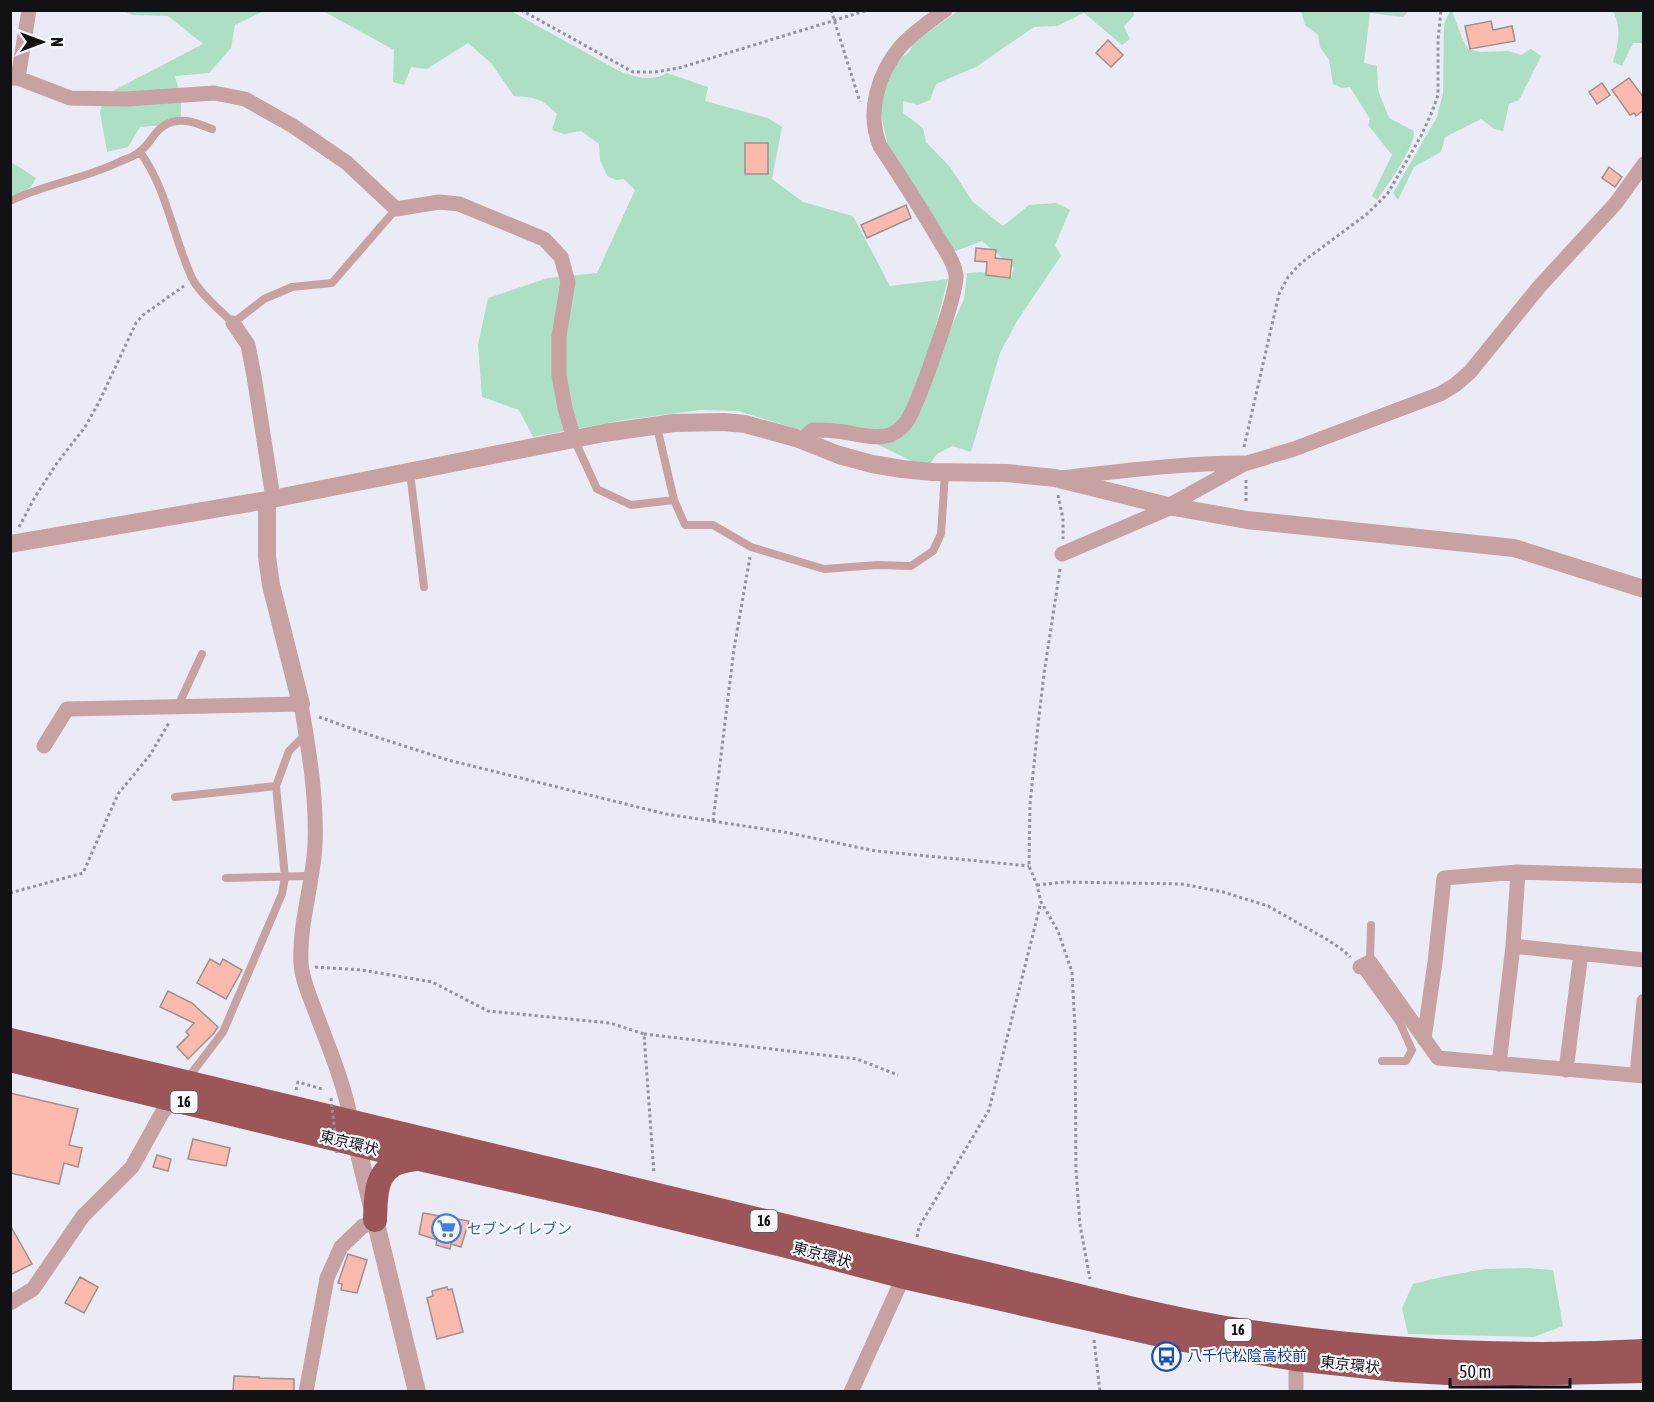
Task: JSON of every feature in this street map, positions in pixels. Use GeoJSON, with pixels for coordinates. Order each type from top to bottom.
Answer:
{"type":"FeatureCollection","features":[{"type":"Feature","properties":{"kind":"highway","name":"東京環状"},"geometry":{"type":"LineString","coordinates":[[10,1040],[180,1090],[347,1149],[416,1159],[795,1248],[908,1267]]}},
{"type":"Feature","properties":{"kind":"highway","name":"東京環状"},"geometry":{"type":"LineString","coordinates":[[10,1060],[351,1120],[655,1194],[908,1267],[1094,1310],[1222,1327],[1296,1349],[1397,1370],[1513,1374],[1644,1371]]}},
{"type":"Feature","properties":{"kind":"highway"},"geometry":{"type":"LineString","coordinates":[[376,1221],[378,1182],[396,1163],[416,1159]]}},
{"type":"Feature","properties":{"kind":"highway","name":"東京環状"},"geometry":{"type":"LineString","coordinates":[[1296,1349],[1415,1349],[1506,1354],[1591,1354],[1644,1351]]}},
{"type":"Feature","properties":{"kind":"street"},"geometry":{"type":"LineString","coordinates":[[29,10],[14,78],[69,98],[127,99],[214,93],[245,99],[293,126],[346,163],[396,209],[439,202],[459,204],[544,239],[561,257],[568,282],[559,336],[559,375],[574,439]]}},
{"type":"Feature","properties":{"kind":"street"},"geometry":{"type":"LineString","coordinates":[[801,440],[813,430],[865,436],[886,436],[895,433],[906,422],[915,404],[937,343],[955,288],[956,273],[949,256],[880,146],[874,123],[875,100],[889,62],[903,44],[945,10]]}},
{"type":"Feature","properties":{"kind":"street"},"geometry":{"type":"LineString","coordinates":[[1055,478],[1213,463],[1243,463],[1294,449],[1440,394],[1470,372],[1539,287],[1616,203],[1644,164]]}},
{"type":"Feature","properties":{"kind":"street"},"geometry":{"type":"LineString","coordinates":[[233,323],[248,345],[254,376],[270,499],[267,557],[271,585],[302,710],[314,798],[315,847],[301,944],[301,966],[344,1088],[351,1120],[347,1149],[376,1221],[417,1392]]}},
{"type":"Feature","properties":{"kind":"street"},"geometry":{"type":"LineString","coordinates":[[12,543],[270,499],[574,439],[674,423],[724,422],[745,424],[801,440],[839,455],[902,469],[1007,473],[1055,478],[1171,506],[1247,520],[1514,548],[1644,589]]}},
{"type":"Feature","properties":{"kind":"street"},"geometry":{"type":"LineString","coordinates":[[1062,554],[1171,506],[1243,463]]}},
{"type":"Feature","properties":{"kind":"street"},"geometry":{"type":"LineString","coordinates":[[44,746],[67,709],[178,706],[302,710]]}},
{"type":"Feature","properties":{"kind":"street"},"geometry":{"type":"LineString","coordinates":[[1424,1039],[1444,878],[1518,872],[1644,876]]}},
{"type":"Feature","properties":{"kind":"street"},"geometry":{"type":"LineString","coordinates":[[1499,1064],[1513,946],[1518,872]]}},
{"type":"Feature","properties":{"kind":"street"},"geometry":{"type":"LineString","coordinates":[[1513,946],[1644,960]]}},
{"type":"Feature","properties":{"kind":"street"},"geometry":{"type":"LineString","coordinates":[[1566,1070],[1581,953]]}},
{"type":"Feature","properties":{"kind":"street"},"geometry":{"type":"LineString","coordinates":[[1365,965],[1404,1020],[1424,1039],[1438,1058],[1640,1076],[1644,1001]]}},
{"type":"Feature","properties":{"kind":"street"},"geometry":{"type":"LineString","coordinates":[[10,1303],[33,1289],[83,1216],[132,1167],[162,1113],[180,1090]]}},
{"type":"Feature","properties":{"kind":"street"},"geometry":{"type":"LineString","coordinates":[[306,1392],[327,1278],[341,1248],[363,1226],[376,1221]]}},
{"type":"Feature","properties":{"kind":"street"},"geometry":{"type":"LineString","coordinates":[[851,1392],[908,1267]]}},
{"type":"Feature","properties":{"kind":"street"},"geometry":{"type":"LineString","coordinates":[[1296,1349],[1296,1392]]}},
{"type":"Feature","properties":{"kind":"lane"},"geometry":{"type":"LineString","coordinates":[[10,201],[42,188],[103,169],[141,152],[164,124],[176,121],[194,122],[212,129]]}},
{"type":"Feature","properties":{"kind":"lane"},"geometry":{"type":"LineString","coordinates":[[141,152],[159,187],[193,280],[233,323],[264,299],[292,287],[332,283],[396,209]]}},
{"type":"Feature","properties":{"kind":"lane"},"geometry":{"type":"LineString","coordinates":[[657,426],[674,500],[685,525],[712,525],[752,547],[824,569],[877,565],[911,567],[933,550],[941,534],[945,472]]}},
{"type":"Feature","properties":{"kind":"lane"},"geometry":{"type":"LineString","coordinates":[[574,439],[597,489],[631,505],[674,500]]}},
{"type":"Feature","properties":{"kind":"lane"},"geometry":{"type":"LineString","coordinates":[[410,471],[424,587]]}},
{"type":"Feature","properties":{"kind":"lane"},"geometry":{"type":"LineString","coordinates":[[178,706],[202,654]]}},
{"type":"Feature","properties":{"kind":"lane"},"geometry":{"type":"LineString","coordinates":[[180,1090],[223,1032],[282,894],[285,877],[276,786],[289,751],[306,734]]}},
{"type":"Feature","properties":{"kind":"lane"},"geometry":{"type":"LineString","coordinates":[[175,797],[276,786]]}},
{"type":"Feature","properties":{"kind":"lane"},"geometry":{"type":"LineString","coordinates":[[226,878],[311,876]]}},
{"type":"Feature","properties":{"kind":"lane"},"geometry":{"type":"LineString","coordinates":[[1365,965],[1371,925]]}},
{"type":"Feature","properties":{"kind":"lane"},"geometry":{"type":"LineString","coordinates":[[1382,1061],[1406,1061],[1413,1050],[1404,1020]]}},
{"type":"Feature","properties":{"kind":"path"},"geometry":{"type":"LineString","coordinates":[[521,10],[633,72],[655,72],[679,68],[868,10]]}},
{"type":"Feature","properties":{"kind":"path"},"geometry":{"type":"LineString","coordinates":[[831,10],[862,109]]}},
{"type":"Feature","properties":{"kind":"path"},"geometry":{"type":"LineString","coordinates":[[1247,520],[1243,463],[1279,294],[1288,276],[1301,263],[1367,214],[1388,193],[1421,136],[1438,94],[1438,40],[1441,10]]}},
{"type":"Feature","properties":{"kind":"path"},"geometry":{"type":"LineString","coordinates":[[12,543],[35,497],[85,427],[136,322],[193,280]]}},
{"type":"Feature","properties":{"kind":"path"},"geometry":{"type":"LineString","coordinates":[[1055,478],[1063,519],[1062,554],[1038,725],[1030,804],[1029,866],[1041,902],[1058,931],[1072,972],[1075,1028],[1076,1170],[1080,1225],[1094,1310],[1095,1360],[1100,1392]]}},
{"type":"Feature","properties":{"kind":"path"},"geometry":{"type":"LineString","coordinates":[[712,821],[734,649],[752,547]]}},
{"type":"Feature","properties":{"kind":"path"},"geometry":{"type":"LineString","coordinates":[[10,892],[83,873],[118,794],[150,754],[178,706]]}},
{"type":"Feature","properties":{"kind":"path"},"geometry":{"type":"LineString","coordinates":[[302,710],[448,760],[666,814],[784,832],[876,851],[1029,866]]}},
{"type":"Feature","properties":{"kind":"path"},"geometry":{"type":"LineString","coordinates":[[1037,885],[1065,882],[1182,884],[1223,892],[1268,906],[1300,923],[1365,965]]}},
{"type":"Feature","properties":{"kind":"path"},"geometry":{"type":"LineString","coordinates":[[908,1267],[919,1227],[989,1110],[1041,902]]}},
{"type":"Feature","properties":{"kind":"path"},"geometry":{"type":"LineString","coordinates":[[301,966],[362,970],[432,982],[489,1011],[610,1023],[644,1034],[857,1059],[898,1075]]}},
{"type":"Feature","properties":{"kind":"path"},"geometry":{"type":"LineString","coordinates":[[644,1034],[655,1194]]}},
{"type":"Feature","properties":{"kind":"path"},"geometry":{"type":"LineString","coordinates":[[332,1098],[347,1149]]}},
{"type":"Feature","properties":{"kind":"green space"},"geometry":{"type":"Polygon","coordinates":[[[1133,10],[1134,15],[1124,27],[1130,39],[1122,45],[1084,13],[1057,26],[1034,27],[976,67],[936,84],[930,100],[918,105],[903,101],[903,113],[923,128],[926,142],[950,167],[973,202],[1003,226],[1029,205],[1056,203],[1070,210],[1055,245],[1061,256],[1017,321],[1000,353],[971,452],[952,446],[937,454],[929,465],[915,463],[875,443],[797,429],[738,411],[701,410],[624,420],[533,437],[519,410],[482,397],[478,345],[488,298],[548,278],[597,273],[635,190],[624,179],[616,180],[607,176],[600,160],[599,144],[581,131],[564,134],[552,130],[557,114],[538,100],[514,96],[491,63],[468,43],[427,69],[411,67],[404,85],[393,82],[394,50],[323,11],[511,11],[619,71],[649,78],[667,73],[708,87],[705,101],[768,118],[782,127],[772,179],[803,202],[853,216],[890,286],[948,279],[935,329],[950,330],[964,299],[967,273],[981,272],[1012,276],[1014,268],[982,241],[953,252],[889,149],[878,98],[897,61],[909,52],[914,42],[958,11],[1133,10]]]}},
{"type":"Feature","properties":{"kind":"green space"},"geometry":{"type":"Polygon","coordinates":[[[123,11],[264,11],[235,25],[231,48],[209,73],[175,76],[181,98],[181,116],[165,125],[140,127],[128,147],[107,152],[100,112],[105,95],[203,44],[168,16],[133,15],[123,11]]]}},
{"type":"Feature","properties":{"kind":"green space"},"geometry":{"type":"Polygon","coordinates":[[[1301,11],[1409,11],[1403,17],[1370,13],[1364,63],[1377,66],[1378,90],[1389,118],[1414,131],[1405,157],[1377,200],[1372,196],[1392,155],[1368,125],[1370,119],[1350,87],[1342,88],[1333,84],[1329,60],[1320,47],[1318,35],[1305,25],[1301,11]]]}},
{"type":"Feature","properties":{"kind":"green space"},"geometry":{"type":"Polygon","coordinates":[[[1452,11],[1468,49],[1480,52],[1509,51],[1521,55],[1531,49],[1541,56],[1519,100],[1509,104],[1503,131],[1494,129],[1481,119],[1445,137],[1441,152],[1414,167],[1398,200],[1393,193],[1437,117],[1443,93],[1444,24],[1452,11]]]}},
{"type":"Feature","properties":{"kind":"green space"},"geometry":{"type":"Polygon","coordinates":[[[1613,11],[1643,11],[1643,43],[1633,43],[1622,66],[1613,62],[1618,43],[1618,30],[1613,11]]]}},
{"type":"Feature","properties":{"kind":"green space"},"geometry":{"type":"Polygon","coordinates":[[[11,162],[36,178],[31,187],[11,200],[11,162]]]}},
{"type":"Feature","properties":{"kind":"green space"},"geometry":{"type":"Polygon","coordinates":[[[1485,1269],[1553,1270],[1563,1326],[1534,1337],[1408,1334],[1402,1308],[1413,1284],[1485,1269]]]}},
{"type":"Feature","properties":{"kind":"building"},"geometry":{"type":"Polygon","coordinates":[[[1491,21],[1493,30],[1512,26],[1515,41],[1470,49],[1465,26],[1491,21]]]}},
{"type":"Feature","properties":{"kind":"building"},"geometry":{"type":"Polygon","coordinates":[[[1108,40],[1123,55],[1111,67],[1096,53],[1108,40]]]}},
{"type":"Feature","properties":{"kind":"building"},"geometry":{"type":"Polygon","coordinates":[[[1629,78],[1644,98],[1644,110],[1636,116],[1634,113],[1630,115],[1612,90],[1629,78]]]}},
{"type":"Feature","properties":{"kind":"building"},"geometry":{"type":"Polygon","coordinates":[[[1602,83],[1610,95],[1597,104],[1589,92],[1602,83]]]}},
{"type":"Feature","properties":{"kind":"building"},"geometry":{"type":"Polygon","coordinates":[[[745,143],[768,143],[768,174],[745,174],[745,143]]]}},
{"type":"Feature","properties":{"kind":"building"},"geometry":{"type":"Polygon","coordinates":[[[1609,167],[1622,177],[1615,187],[1602,178],[1609,167]]]}},
{"type":"Feature","properties":{"kind":"building"},"geometry":{"type":"Polygon","coordinates":[[[906,205],[911,218],[867,238],[861,225],[906,205]]]}},
{"type":"Feature","properties":{"kind":"building"},"geometry":{"type":"Polygon","coordinates":[[[976,248],[996,250],[995,258],[1012,260],[1010,278],[986,275],[987,262],[975,261],[976,248]]]}},
{"type":"Feature","properties":{"kind":"building"},"geometry":{"type":"Polygon","coordinates":[[[210,959],[220,965],[223,959],[242,970],[226,999],[197,983],[210,959]]]}},
{"type":"Feature","properties":{"kind":"building"},"geometry":{"type":"Polygon","coordinates":[[[168,991],[192,1003],[218,1027],[188,1059],[177,1047],[189,1035],[186,1032],[194,1023],[160,1007],[168,991]]]}},
{"type":"Feature","properties":{"kind":"building"},"geometry":{"type":"Polygon","coordinates":[[[10,1093],[78,1109],[69,1145],[82,1148],[78,1167],[64,1163],[59,1184],[10,1173],[10,1093]]]}},
{"type":"Feature","properties":{"kind":"building"},"geometry":{"type":"Polygon","coordinates":[[[193,1139],[230,1148],[226,1166],[188,1159],[193,1139]]]}},
{"type":"Feature","properties":{"kind":"building"},"geometry":{"type":"Polygon","coordinates":[[[157,1155],[171,1159],[168,1171],[153,1167],[157,1155]]]}},
{"type":"Feature","properties":{"kind":"building"},"geometry":{"type":"Polygon","coordinates":[[[423,1213],[469,1221],[461,1247],[451,1244],[450,1249],[436,1245],[437,1240],[419,1234],[423,1213]]]}},
{"type":"Feature","properties":{"kind":"building"},"geometry":{"type":"Polygon","coordinates":[[[10,1225],[32,1264],[10,1275],[10,1225]]]}},
{"type":"Feature","properties":{"kind":"building"},"geometry":{"type":"Polygon","coordinates":[[[348,1254],[367,1260],[357,1293],[341,1290],[342,1284],[338,1283],[348,1254]]]}},
{"type":"Feature","properties":{"kind":"building"},"geometry":{"type":"Polygon","coordinates":[[[80,1277],[98,1287],[84,1313],[65,1303],[80,1277]]]}},
{"type":"Feature","properties":{"kind":"building"},"geometry":{"type":"Polygon","coordinates":[[[447,1287],[448,1290],[452,1289],[463,1332],[437,1339],[427,1298],[433,1296],[432,1291],[447,1287]]]}},
{"type":"Feature","properties":{"kind":"building"},"geometry":{"type":"Polygon","coordinates":[[[234,1376],[294,1379],[294,1392],[233,1392],[234,1376]]]}},
{"type":"Feature","properties":{"kind":"place","name":"セブンイレブン"},"geometry":{"type":"Point","coordinates":[446,1229]}},
{"type":"Feature","properties":{"kind":"place","name":"八千代松陰高校前"},"geometry":{"type":"Point","coordinates":[1166,1356]}}]}
